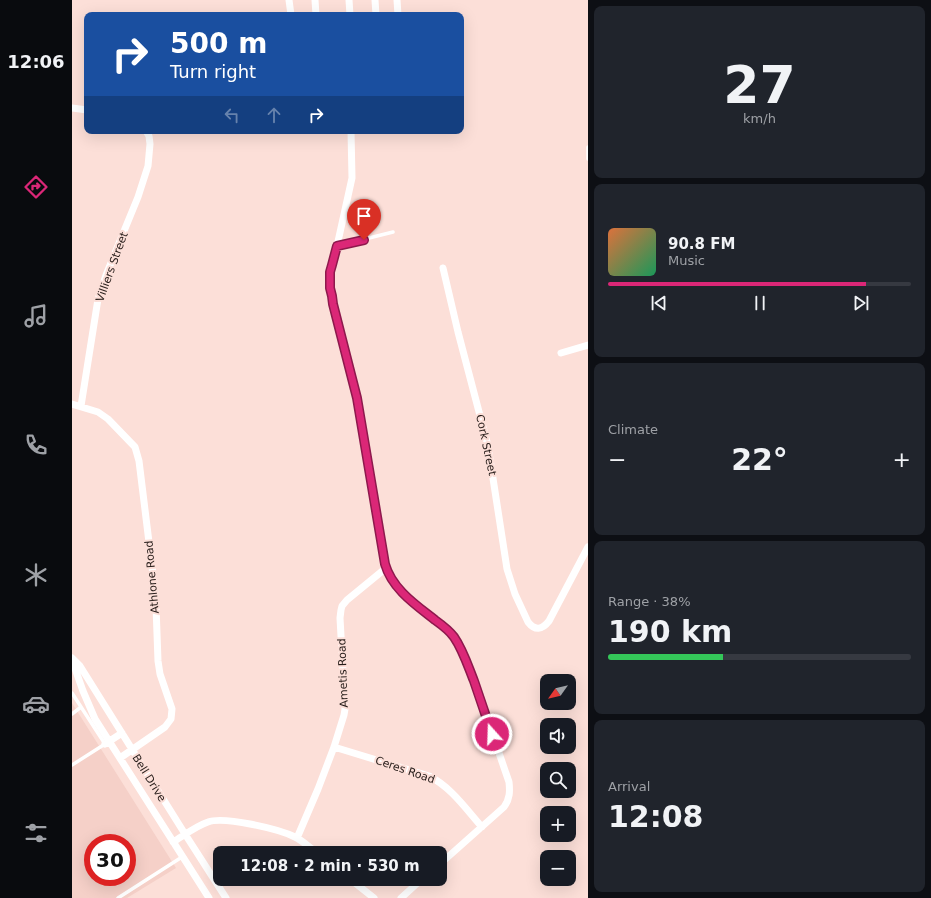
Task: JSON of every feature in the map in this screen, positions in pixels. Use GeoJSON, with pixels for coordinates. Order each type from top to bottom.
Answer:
{"type":"FeatureCollection","features":[{"type":"Feature","properties":{"kind":"street"},"geometry":{"type":"LineString","coordinates":[[289,0],[291,12]]}},
{"type":"Feature","properties":{"kind":"street"},"geometry":{"type":"LineString","coordinates":[[315,0],[316,12]]}},
{"type":"Feature","properties":{"kind":"street"},"geometry":{"type":"LineString","coordinates":[[348,0],[350,12]]}},
{"type":"Feature","properties":{"kind":"street"},"geometry":{"type":"LineString","coordinates":[[375,0],[376,12]]}},
{"type":"Feature","properties":{"kind":"street"},"geometry":{"type":"LineString","coordinates":[[397,0],[398,12]]}},
{"type":"Feature","properties":{"kind":"street"},"geometry":{"type":"LineString","coordinates":[[72,108],[84,110]]}},
{"type":"Feature","properties":{"kind":"street","name":"Villiers Street"},"geometry":{"type":"LineString","coordinates":[[81,406],[98,299],[106,275],[138,197],[148,166],[150,144],[148,134]]}},
{"type":"Feature","properties":{"kind":"street"},"geometry":{"type":"LineString","coordinates":[[351,134],[352,178],[330,272],[330,288],[357,398],[386,568],[398,588],[449,632],[463,653],[509,782],[510,793],[504,806],[447,858]]}},
{"type":"Feature","properties":{"kind":"street","name":"Cork Street"},"geometry":{"type":"LineString","coordinates":[[443,268],[488,446],[507,568],[515,594],[531,626],[539,628],[543,627],[549,622],[588,547]]}},
{"type":"Feature","properties":{"kind":"street"},"geometry":{"type":"LineString","coordinates":[[561,353],[588,346]]}},
{"type":"Feature","properties":{"kind":"street","name":"Athlone Road"},"geometry":{"type":"LineString","coordinates":[[72,404],[98,412],[108,419],[135,447],[140,460],[154,583],[158,660],[160,674],[172,708],[171,719],[165,727],[120,758]]}},
{"type":"Feature","properties":{"kind":"street","name":"Ametis Road"},"geometry":{"type":"LineString","coordinates":[[297,838],[318,789],[344,715],[341,623],[342,606],[347,600],[386,568]]}},
{"type":"Feature","properties":{"kind":"street","name":"Bell Drive"},"geometry":{"type":"LineString","coordinates":[[72,659],[80,666],[226,898]]}},
{"type":"Feature","properties":{"kind":"street","name":"Bell Drive"},"geometry":{"type":"LineString","coordinates":[[72,659],[79,683],[107,743],[120,758],[209,898]]}},
{"type":"Feature","properties":{"kind":"street"},"geometry":{"type":"LineString","coordinates":[[107,743],[122,734]]}},
{"type":"Feature","properties":{"kind":"street","name":"Ceres Road"},"geometry":{"type":"LineString","coordinates":[[334,747],[423,774],[436,780],[448,789],[482,827]]}},
{"type":"Feature","properties":{"kind":"street"},"geometry":{"type":"LineString","coordinates":[[173,842],[208,822],[224,820],[278,831],[297,838],[308,846]]}},
{"type":"Feature","properties":{"kind":"street"},"geometry":{"type":"LineString","coordinates":[[359,886],[374,898]]}},
{"type":"Feature","properties":{"kind":"street"},"geometry":{"type":"LineString","coordinates":[[401,898],[414,886]]}},
{"type":"Feature","properties":{"kind":"lane"},"geometry":{"type":"LineString","coordinates":[[588,147],[588,159]]}},
{"type":"Feature","properties":{"kind":"lane"},"geometry":{"type":"LineString","coordinates":[[337,246],[393,232]]}},
{"type":"Feature","properties":{"kind":"lane"},"geometry":{"type":"LineString","coordinates":[[72,693],[107,743],[72,765]]}},
{"type":"Feature","properties":{"kind":"lane"},"geometry":{"type":"LineString","coordinates":[[72,714],[81,707]]}},
{"type":"Feature","properties":{"kind":"lane"},"geometry":{"type":"LineString","coordinates":[[118,898],[182,857]]}},
{"type":"Feature","properties":{"kind":"shaded area"},"geometry":{"type":"Polygon","coordinates":[[[72,703],[176,868],[127,898],[72,898],[72,703]]]}},
{"type":"Feature","properties":{"kind":"route"},"geometry":{"type":"LineString","coordinates":[[364,240],[337,246],[330,272],[330,288],[357,398],[386,568],[398,588],[412,602],[453,636],[465,657],[492,734]]}}]}
